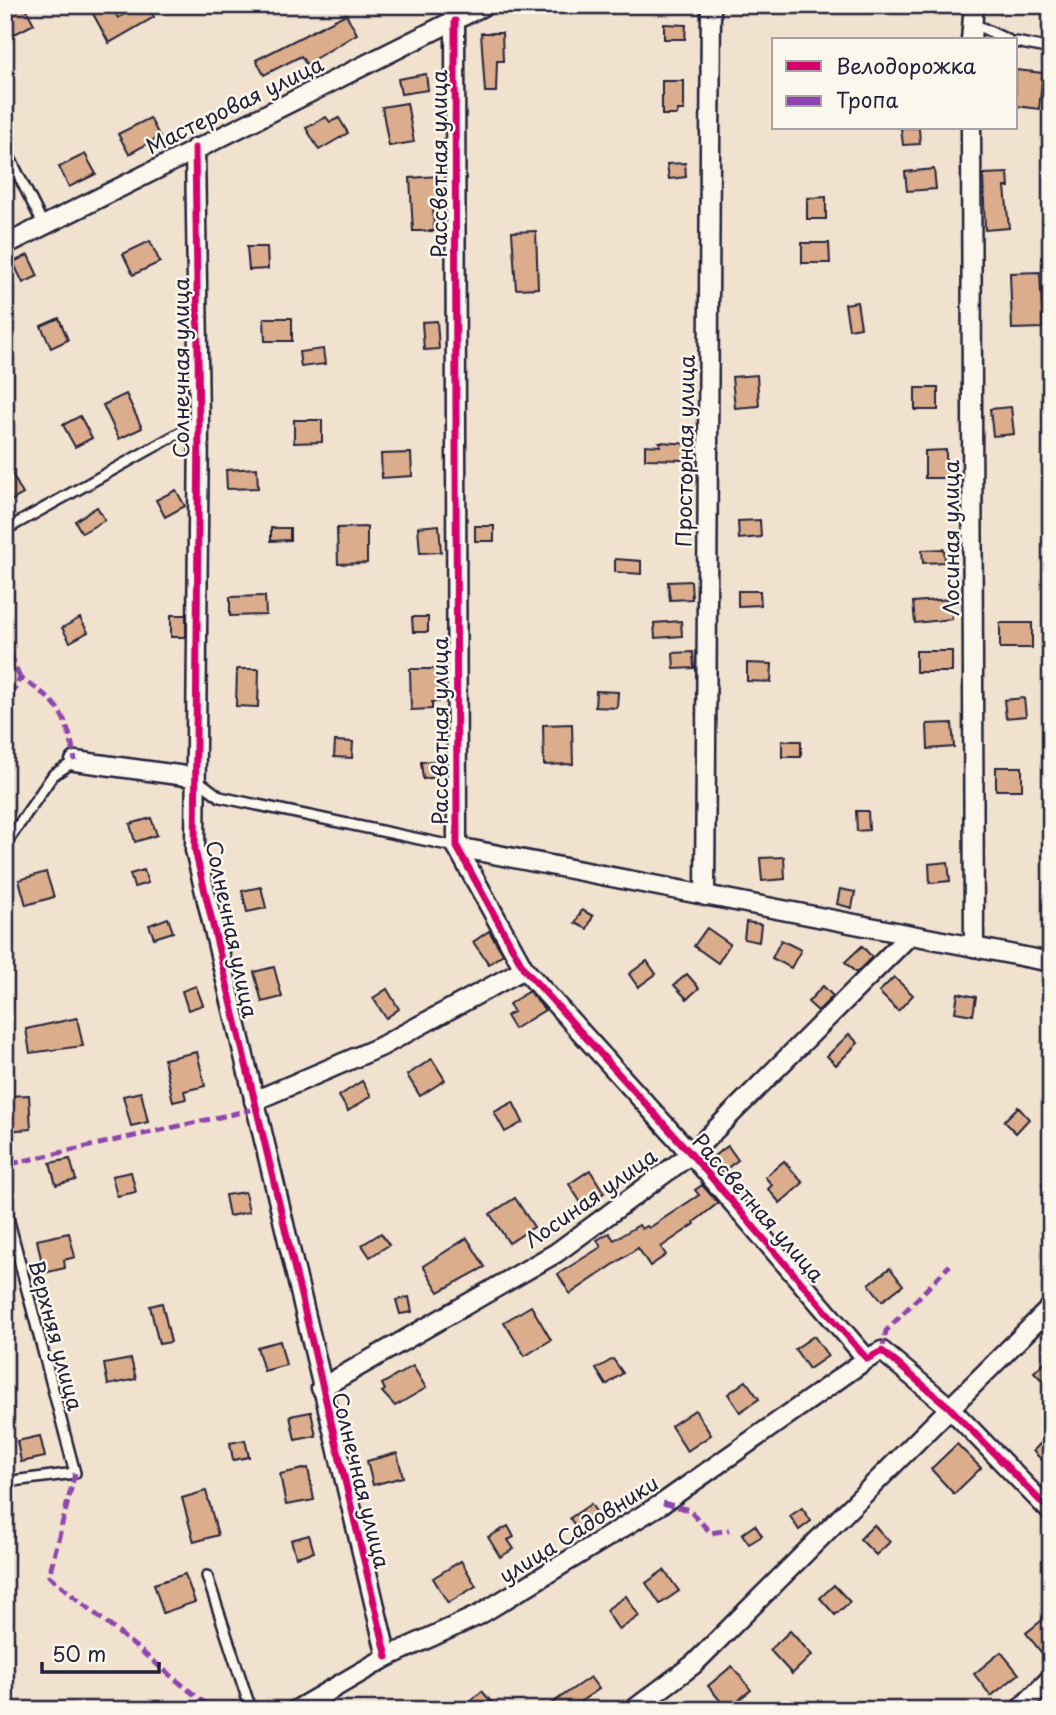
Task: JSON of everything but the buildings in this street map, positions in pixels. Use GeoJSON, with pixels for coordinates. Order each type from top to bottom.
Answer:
{"type":"FeatureCollection","features":[{"type":"Feature","properties":{"kind":"street","name":"Мастеровая улица"},"geometry":{"type":"LineString","coordinates":[[5,245],[485,5]]}},
{"type":"Feature","properties":{"kind":"street","name":"Просторная улица"},"geometry":{"type":"LineString","coordinates":[[705,896],[711,5]]}},
{"type":"Feature","properties":{"kind":"street","name":"Рассветная улица"},"geometry":{"type":"LineString","coordinates":[[455,21],[457,847],[524,969],[691,1154],[867,1359]]}},
{"type":"Feature","properties":{"kind":"street","name":"Лосиная улица"},"geometry":{"type":"LineString","coordinates":[[971,130],[974,947]]}},
{"type":"Feature","properties":{"kind":"street","name":"Солнечная улица"},"geometry":{"type":"LineString","coordinates":[[195,148],[199,422],[193,777],[195,850],[387,1657]]}},
{"type":"Feature","properties":{"kind":"street"},"geometry":{"type":"LineString","coordinates":[[75,761],[193,777]]}},
{"type":"Feature","properties":{"kind":"street"},"geometry":{"type":"LineString","coordinates":[[457,847],[908,937],[1051,962]]}},
{"type":"Feature","properties":{"kind":"street","name":"Лосиная улица"},"geometry":{"type":"LineString","coordinates":[[321,1388],[556,1253],[691,1154],[908,937]]}},
{"type":"Feature","properties":{"kind":"street"},"geometry":{"type":"LineString","coordinates":[[254,1101],[380,1047],[524,969]]}},
{"type":"Feature","properties":{"kind":"street"},"geometry":{"type":"LineString","coordinates":[[633,1710],[694,1664],[1051,1307]]}},
{"type":"Feature","properties":{"kind":"street"},"geometry":{"type":"LineString","coordinates":[[867,1359],[882,1351],[949,1407],[1051,1511]]}},
{"type":"Feature","properties":{"kind":"street","name":"улица Садовники"},"geometry":{"type":"LineString","coordinates":[[296,1710],[387,1657],[479,1615],[663,1503],[867,1359]]}},
{"type":"Feature","properties":{"kind":"street"},"geometry":{"type":"LineString","coordinates":[[1019,1710],[1051,1678]]}},
{"type":"Feature","properties":{"kind":"lane"},"geometry":{"type":"LineString","coordinates":[[972,23],[1004,38]]}},
{"type":"Feature","properties":{"kind":"lane"},"geometry":{"type":"LineString","coordinates":[[1018,42],[1051,49]]}},
{"type":"Feature","properties":{"kind":"lane"},"geometry":{"type":"LineString","coordinates":[[5,148],[44,226]]}},
{"type":"Feature","properties":{"kind":"lane"},"geometry":{"type":"LineString","coordinates":[[5,530],[199,422]]}},
{"type":"Feature","properties":{"kind":"lane"},"geometry":{"type":"LineString","coordinates":[[5,845],[53,775],[75,761]]}},
{"type":"Feature","properties":{"kind":"lane"},"geometry":{"type":"LineString","coordinates":[[193,777],[220,797],[457,847]]}},
{"type":"Feature","properties":{"kind":"lane","name":"Верхняя улица"},"geometry":{"type":"LineString","coordinates":[[5,1206],[75,1473],[5,1482]]}},
{"type":"Feature","properties":{"kind":"lane"},"geometry":{"type":"LineString","coordinates":[[207,1576],[251,1710]]}},
{"type":"Feature","properties":{"kind":"marked path"},"geometry":{"type":"LineString","coordinates":[[5,640],[20,678]]}},
{"type":"Feature","properties":{"kind":"marked path"},"geometry":{"type":"LineString","coordinates":[[5,710],[20,678],[44,694],[65,721],[75,761]]}},
{"type":"Feature","properties":{"kind":"marked path"},"geometry":{"type":"LineString","coordinates":[[10,1164],[255,1109]]}},
{"type":"Feature","properties":{"kind":"marked path"},"geometry":{"type":"LineString","coordinates":[[1051,1171],[1042,1178],[1051,1212]]}},
{"type":"Feature","properties":{"kind":"marked path"},"geometry":{"type":"LineString","coordinates":[[882,1351],[886,1331],[950,1265]]}},
{"type":"Feature","properties":{"kind":"marked path"},"geometry":{"type":"LineString","coordinates":[[75,1473],[49,1576],[213,1710]]}},
{"type":"Feature","properties":{"kind":"marked path"},"geometry":{"type":"LineString","coordinates":[[663,1503],[689,1510],[711,1533],[729,1530]]}},
{"type":"Feature","properties":{"kind":"cycle path"},"geometry":{"type":"LineString","coordinates":[[455,21],[457,847],[524,969],[691,1154],[867,1359],[882,1351],[949,1407],[1051,1512]]}},
{"type":"Feature","properties":{"kind":"cycle path"},"geometry":{"type":"LineString","coordinates":[[195,148],[199,422],[195,850],[387,1657]]}}]}
